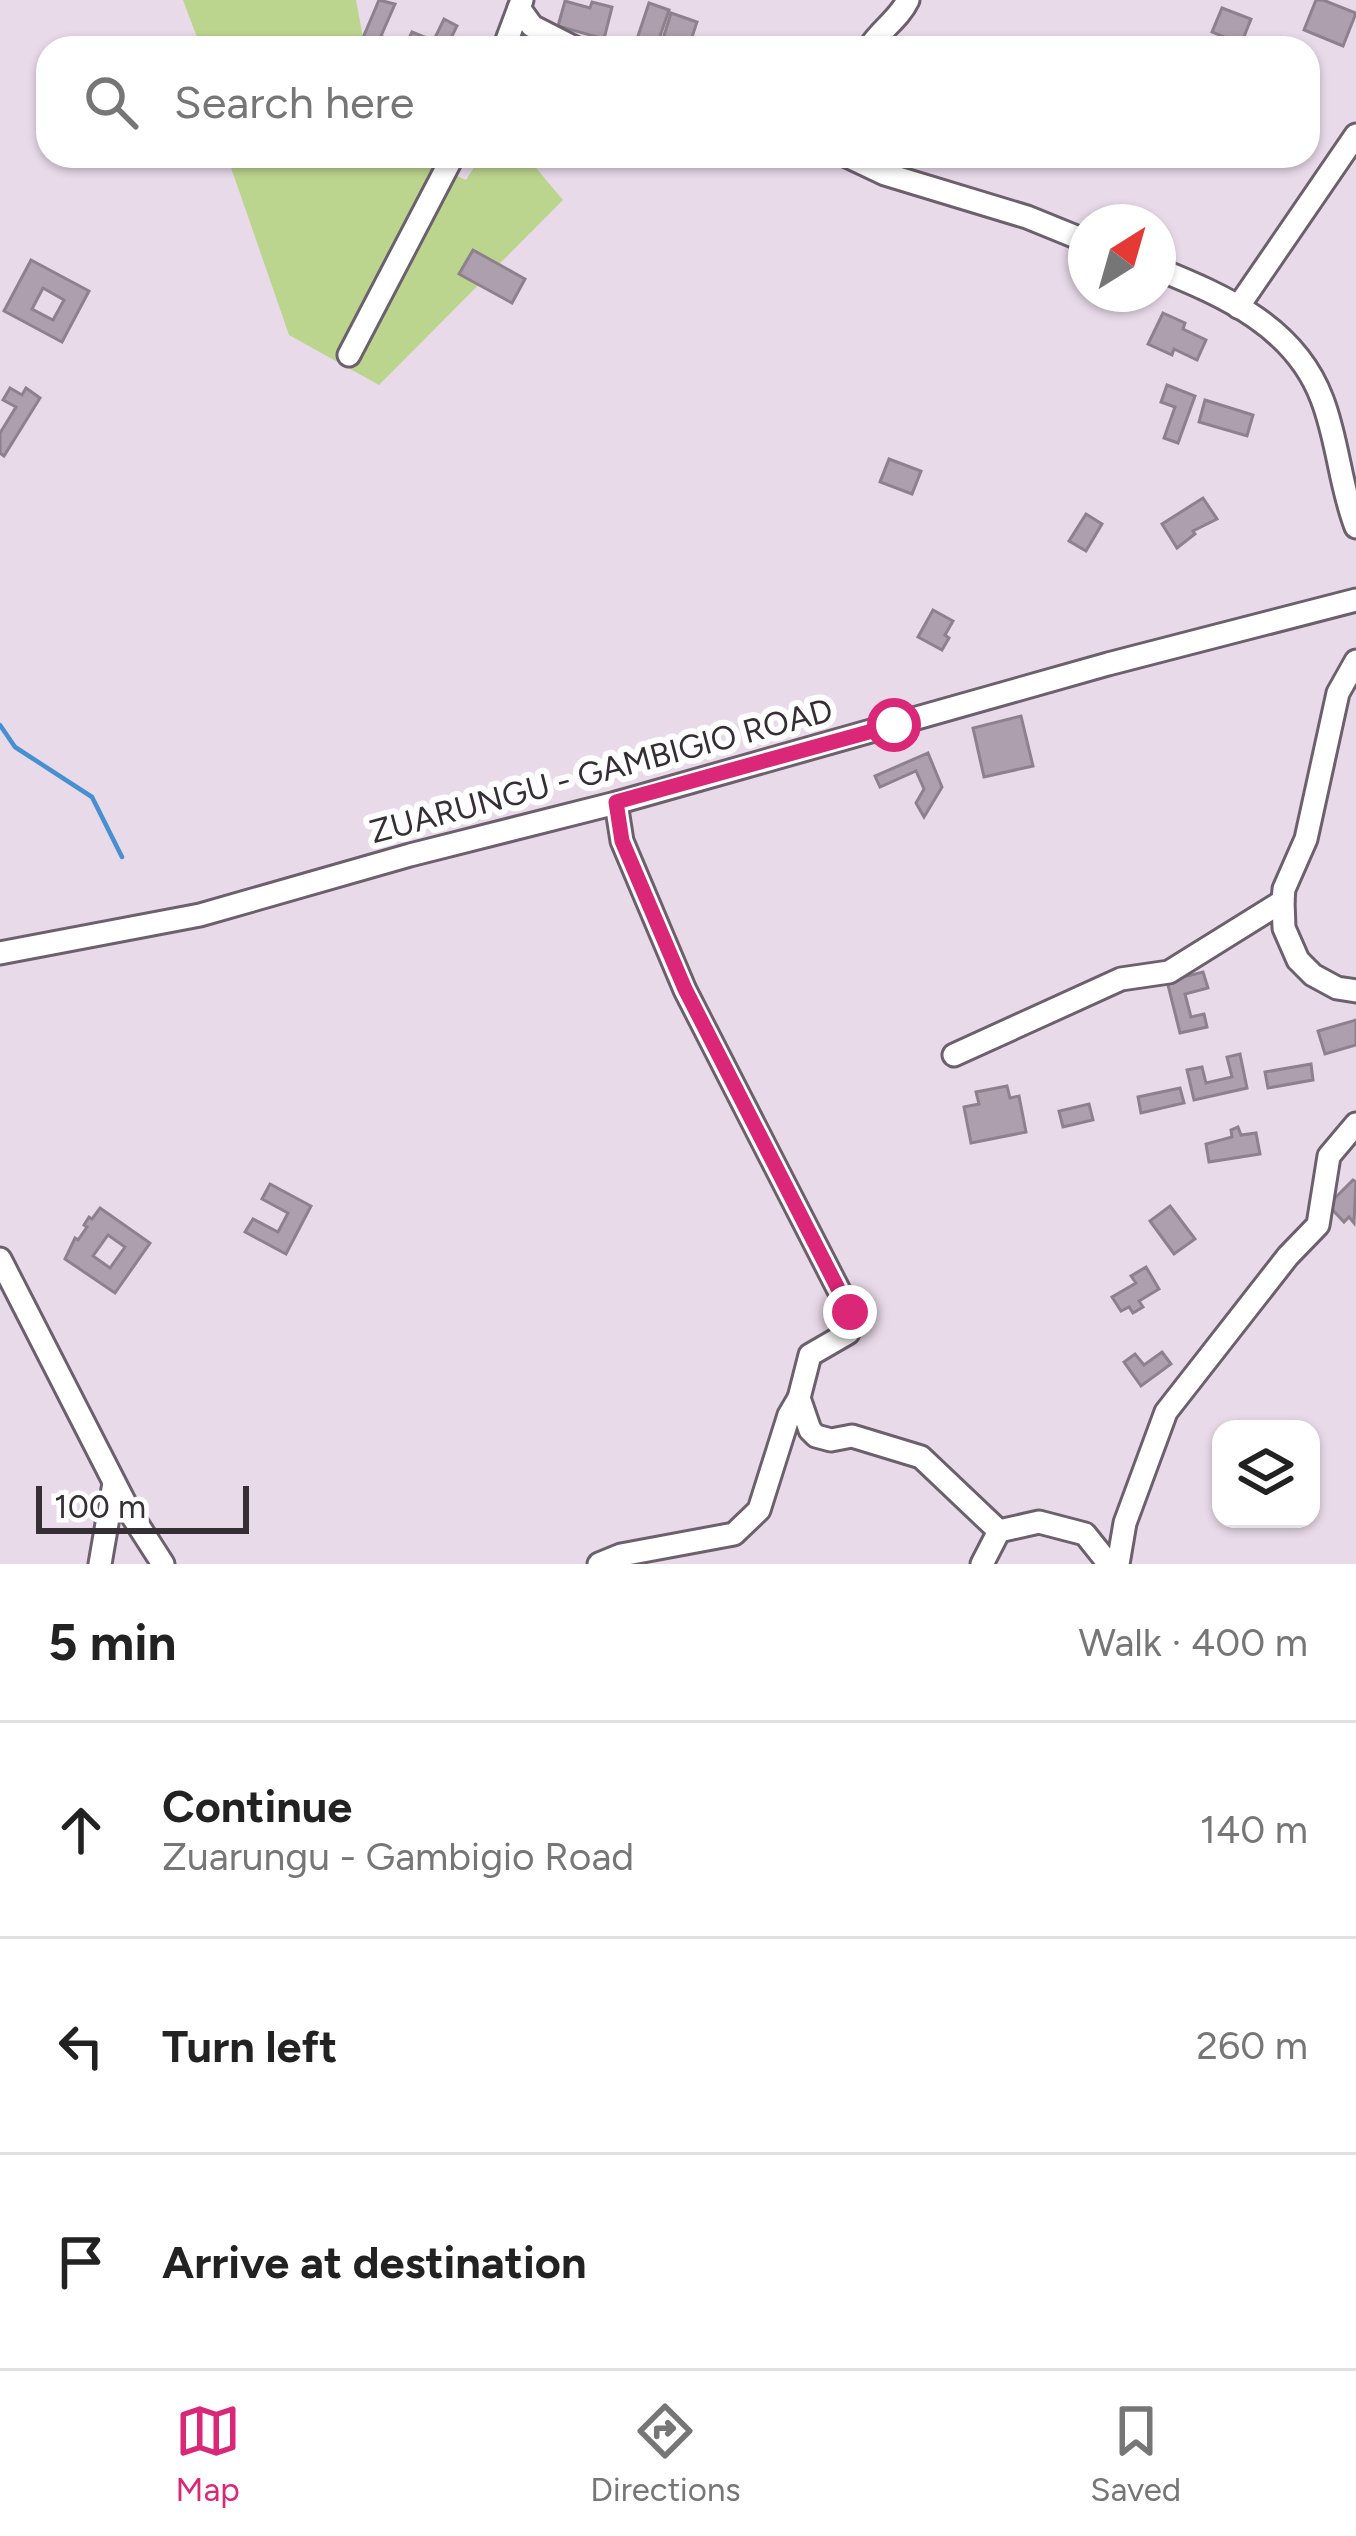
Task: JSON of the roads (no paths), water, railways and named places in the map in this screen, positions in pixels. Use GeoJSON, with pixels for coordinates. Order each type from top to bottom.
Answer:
{"type":"FeatureCollection","features":[{"type":"Feature","properties":{"kind":"street"},"geometry":{"type":"LineString","coordinates":[[876,36],[908,0]]}},
{"type":"Feature","properties":{"kind":"street"},"geometry":{"type":"LineString","coordinates":[[508,36],[520,4]]}},
{"type":"Feature","properties":{"kind":"street"},"geometry":{"type":"LineString","coordinates":[[520,4],[532,26],[551,36]]}},
{"type":"Feature","properties":{"kind":"street"},"geometry":{"type":"LineString","coordinates":[[1238,307],[1356,135]]}},
{"type":"Feature","properties":{"kind":"street"},"geometry":{"type":"LineString","coordinates":[[349,355],[447,168]]}},
{"type":"Feature","properties":{"kind":"street"},"geometry":{"type":"LineString","coordinates":[[872,168],[1068,234]]}},
{"type":"Feature","properties":{"kind":"street"},"geometry":{"type":"LineString","coordinates":[[1176,276],[1261,320],[1288,342],[1308,369],[1323,400],[1356,527]]}},
{"type":"Feature","properties":{"kind":"street","name":"ZUARUNGU - GAMBIGIO ROAD"},"geometry":{"type":"LineString","coordinates":[[0,953],[200,915],[1356,600]]}},
{"type":"Feature","properties":{"kind":"street"},"geometry":{"type":"LineString","coordinates":[[1356,662],[1338,693],[1306,838],[1283,901],[1284,928],[1298,960],[1337,988],[1356,991]]}},
{"type":"Feature","properties":{"kind":"street"},"geometry":{"type":"LineString","coordinates":[[599,1564],[734,1534],[759,1510],[788,1414],[800,1398],[810,1355],[848,1333],[850,1312],[685,989],[622,841],[616,802]]}},
{"type":"Feature","properties":{"kind":"street"},"geometry":{"type":"LineString","coordinates":[[954,1055],[1121,979],[1169,972],[1283,901]]}},
{"type":"Feature","properties":{"kind":"street"},"geometry":{"type":"LineString","coordinates":[[999,1531],[1039,1522],[1084,1534],[1113,1564],[1166,1412],[1288,1256],[1318,1225],[1329,1156],[1353,1133]]}},
{"type":"Feature","properties":{"kind":"street"},"geometry":{"type":"LineString","coordinates":[[0,1259],[114,1482],[163,1564]]}},
{"type":"Feature","properties":{"kind":"street"},"geometry":{"type":"LineString","coordinates":[[800,1398],[809,1430],[816,1436],[831,1440],[852,1436],[921,1457],[999,1531]]}},
{"type":"Feature","properties":{"kind":"street"},"geometry":{"type":"LineString","coordinates":[[100,1564],[114,1482]]}},
{"type":"Feature","properties":{"kind":"street"},"geometry":{"type":"LineString","coordinates":[[982,1564],[999,1531]]}},
{"type":"Feature","properties":{"kind":"waterway"},"geometry":{"type":"LineString","coordinates":[[0,725],[15,747],[92,797],[122,857]]}}]}
